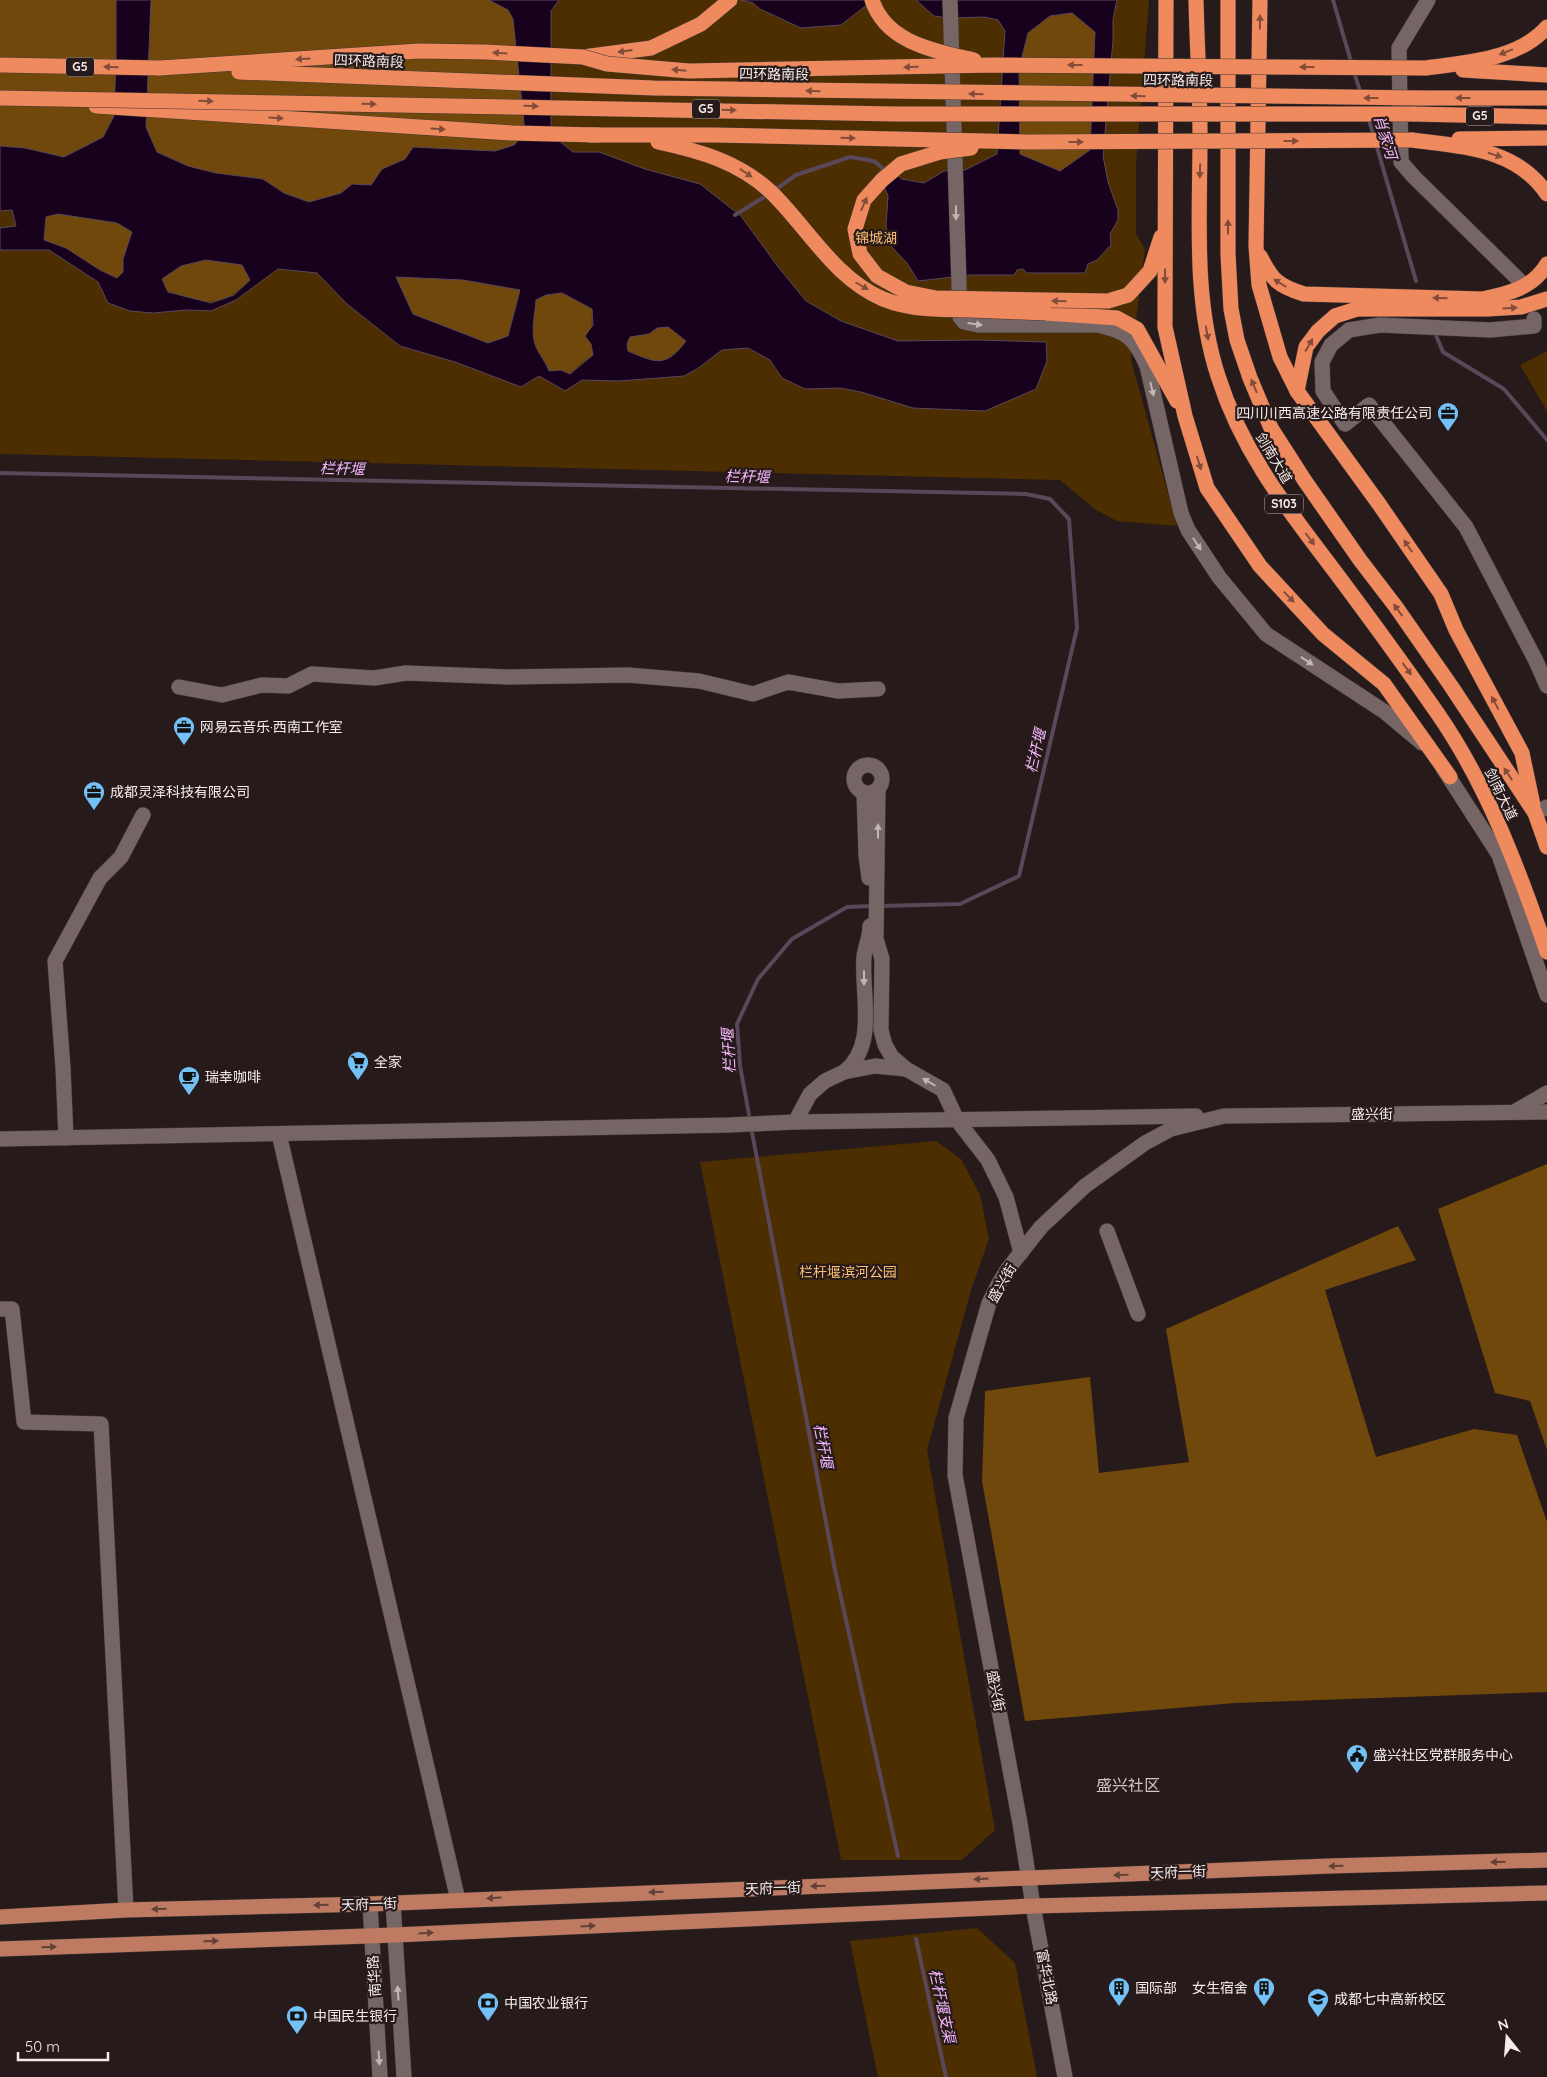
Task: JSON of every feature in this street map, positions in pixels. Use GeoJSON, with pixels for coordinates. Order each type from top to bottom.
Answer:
{"type":"FeatureCollection","features":[{"type":"Feature","properties":{"kind":"highway"},"geometry":{"type":"LineString","coordinates":[[160,68],[419,51],[583,57],[651,48],[701,24],[730,0]]}},
{"type":"Feature","properties":{"kind":"highway"},"geometry":{"type":"LineString","coordinates":[[872,0],[875,10],[892,30],[923,48],[995,65]]}},
{"type":"Feature","properties":{"kind":"highway"},"geometry":{"type":"LineString","coordinates":[[1166,0],[1165,327],[1185,416],[1207,488],[1260,566],[1323,634],[1384,684],[1450,777]]}},
{"type":"Feature","properties":{"kind":"highway","name":"剑南大道"},"geometry":{"type":"LineString","coordinates":[[1196,0],[1200,134],[1198,236],[1201,297],[1208,338],[1233,418],[1266,479],[1414,680],[1464,756],[1507,844],[1547,952]]}},
{"type":"Feature","properties":{"kind":"highway","name":"剑南大道"},"geometry":{"type":"LineString","coordinates":[[1228,0],[1228,254],[1231,309],[1237,340],[1250,378],[1271,428],[1305,481],[1541,810],[1547,847]]}},
{"type":"Feature","properties":{"kind":"highway"},"geometry":{"type":"LineString","coordinates":[[1260,0],[1256,246],[1259,285],[1267,319],[1280,357],[1297,392],[1379,504],[1441,594],[1456,630],[1522,753],[1541,810]]}},
{"type":"Feature","properties":{"kind":"highway"},"geometry":{"type":"LineString","coordinates":[[1426,68],[1488,60],[1522,46],[1539,36],[1547,27]]}},
{"type":"Feature","properties":{"kind":"highway"},"geometry":{"type":"LineString","coordinates":[[583,57],[607,64],[689,71],[995,65],[1426,68],[1547,75]]}},
{"type":"Feature","properties":{"kind":"highway","name":"四环路南段"},"geometry":{"type":"LineString","coordinates":[[0,65],[160,68],[654,88],[1547,98]]}},
{"type":"Feature","properties":{"kind":"highway"},"geometry":{"type":"LineString","coordinates":[[0,99],[512,133],[589,135],[724,135],[1027,142],[1547,138]]}},
{"type":"Feature","properties":{"kind":"highway","name":"G5"},"geometry":{"type":"LineString","coordinates":[[0,99],[895,114],[1413,114],[1547,117]]}},
{"type":"Feature","properties":{"kind":"highway"},"geometry":{"type":"LineString","coordinates":[[589,135],[653,141],[689,148],[733,164],[770,192],[832,262],[849,277],[884,299],[924,309],[1046,313],[1116,318],[1137,330],[1185,416]]}},
{"type":"Feature","properties":{"kind":"highway"},"geometry":{"type":"LineString","coordinates":[[1412,140],[1473,148],[1504,158],[1526,170],[1538,180],[1547,194]]}},
{"type":"Feature","properties":{"kind":"highway"},"geometry":{"type":"LineString","coordinates":[[1027,142],[940,152],[901,164],[882,180],[864,200],[856,229],[860,254],[876,276],[906,292],[936,298],[1108,301],[1128,295],[1150,271],[1166,221]]}},
{"type":"Feature","properties":{"kind":"highway"},"geometry":{"type":"LineString","coordinates":[[1256,246],[1270,277],[1292,290],[1304,294],[1482,299],[1507,294],[1525,286],[1542,273],[1547,264]]}},
{"type":"Feature","properties":{"kind":"highway"},"geometry":{"type":"LineString","coordinates":[[1297,392],[1306,347],[1318,331],[1335,316],[1358,309],[1487,309],[1521,307],[1547,299]]}},
{"type":"Feature","properties":{"kind":"main road"},"geometry":{"type":"LineString","coordinates":[[1541,810],[1547,828]]}},
{"type":"Feature","properties":{"kind":"main road","name":"天府一街"},"geometry":{"type":"LineString","coordinates":[[0,1917],[126,1910],[370,1904],[1030,1877],[1547,1860]]}},
{"type":"Feature","properties":{"kind":"main road"},"geometry":{"type":"LineString","coordinates":[[0,1949],[394,1935],[1033,1906],[1547,1893]]}},
{"type":"Feature","properties":{"kind":"street"},"geometry":{"type":"LineString","coordinates":[[950,0],[960,317],[964,322],[978,325],[1097,325],[1112,328],[1126,336],[1139,347],[1147,366],[1181,513],[1188,530],[1219,577],[1266,634],[1385,712],[1420,741],[1450,777],[1499,855],[1547,995]]}},
{"type":"Feature","properties":{"kind":"street"},"geometry":{"type":"LineString","coordinates":[[1428,0],[1399,48],[1401,162],[1522,283]]}},
{"type":"Feature","properties":{"kind":"street"},"geometry":{"type":"LineString","coordinates":[[1534,318],[1534,326],[1490,330],[1380,325],[1349,330],[1331,345],[1322,362],[1322,391],[1345,424],[1369,406],[1466,528],[1536,661],[1547,686]]}},
{"type":"Feature","properties":{"kind":"street"},"geometry":{"type":"LineString","coordinates":[[179,687],[222,695],[262,685],[288,686],[312,674],[374,678],[406,673],[509,677],[628,675],[699,681],[753,694],[788,682],[838,691],[878,689]]}},
{"type":"Feature","properties":{"kind":"street"},"geometry":{"type":"LineString","coordinates":[[871,792],[878,848],[872,871],[874,930],[882,959],[881,1030],[885,1045],[892,1057],[906,1068],[943,1090],[957,1120],[988,1160],[997,1178],[1006,1197],[1021,1253]]}},
{"type":"Feature","properties":{"kind":"street"},"geometry":{"type":"LineString","coordinates":[[66,1138],[55,961],[100,878],[122,857],[143,815]]}},
{"type":"Feature","properties":{"kind":"street"},"geometry":{"type":"LineString","coordinates":[[844,1072],[856,1060],[864,1038],[864,956],[874,930]]}},
{"type":"Feature","properties":{"kind":"street"},"geometry":{"type":"LineString","coordinates":[[795,1122],[810,1094],[825,1081],[844,1072],[875,1066],[906,1068]]}},
{"type":"Feature","properties":{"kind":"street"},"geometry":{"type":"LineString","coordinates":[[1515,1112],[1547,1093]]}},
{"type":"Feature","properties":{"kind":"street","name":"盛兴街"},"geometry":{"type":"LineString","coordinates":[[1030,1877],[955,1475],[956,1418],[989,1303],[1007,1270],[1046,1222],[1085,1186],[1145,1143],[1171,1129],[1224,1116],[1547,1112]]}},
{"type":"Feature","properties":{"kind":"street"},"geometry":{"type":"LineString","coordinates":[[0,1139],[729,1125],[795,1122],[1224,1116]]}},
{"type":"Feature","properties":{"kind":"street"},"geometry":{"type":"LineString","coordinates":[[279,1134],[458,1900]]}},
{"type":"Feature","properties":{"kind":"street"},"geometry":{"type":"LineString","coordinates":[[1107,1231],[1138,1314]]}},
{"type":"Feature","properties":{"kind":"street"},"geometry":{"type":"LineString","coordinates":[[0,1309],[12,1309],[24,1422],[101,1424],[126,1910]]}},
{"type":"Feature","properties":{"kind":"street","name":"富华北路"},"geometry":{"type":"LineString","coordinates":[[1030,1877],[1033,1906],[1065,2077]]}},
{"type":"Feature","properties":{"kind":"street"},"geometry":{"type":"LineString","coordinates":[[393,1903],[404,2077]]}},
{"type":"Feature","properties":{"kind":"street","name":"南华路"},"geometry":{"type":"LineString","coordinates":[[370,1904],[380,2077]]}},
{"type":"Feature","properties":{"kind":"green space","name":"锦城湖"},"geometry":{"type":"Polygon","coordinates":[[[0,0],[1149,0],[1136,164],[1136,234],[1145,249],[1131,360],[1177,526],[1117,521],[1096,510],[1060,480],[0,454],[0,0]]]}},
{"type":"Feature","properties":{"kind":"green space"},"geometry":{"type":"Polygon","coordinates":[[[1547,351],[1547,411],[1520,365],[1547,351]]]}},
{"type":"Feature","properties":{"kind":"green space","name":"栏杆堰滨河公园"},"geometry":{"type":"Polygon","coordinates":[[[936,1141],[961,1159],[980,1195],[989,1239],[971,1290],[927,1450],[995,1830],[962,1860],[841,1860],[700,1162],[936,1141]]]}},
{"type":"Feature","properties":{"kind":"green space"},"geometry":{"type":"Polygon","coordinates":[[[977,1928],[1015,1963],[1037,2077],[878,2077],[850,1941],[977,1928]]]}},
{"type":"Feature","properties":{"kind":"shaded area"},"geometry":{"type":"Polygon","coordinates":[[[0,0],[116,0],[114,116],[103,137],[64,157],[25,148],[0,146],[0,0]]]}},
{"type":"Feature","properties":{"kind":"shaded area"},"geometry":{"type":"Polygon","coordinates":[[[116,0],[151,0],[146,127],[157,152],[188,166],[216,173],[263,179],[284,193],[309,202],[341,193],[352,184],[371,185],[382,169],[405,159],[413,147],[495,151],[514,145],[525,133],[513,19],[508,10],[489,0],[559,0],[551,11],[551,131],[553,136],[573,152],[599,152],[645,169],[700,184],[741,216],[806,301],[841,321],[898,341],[978,340],[1046,342],[1047,361],[1036,389],[985,411],[913,408],[861,392],[840,388],[805,389],[782,378],[770,360],[748,348],[722,350],[697,369],[684,376],[619,381],[582,380],[565,391],[539,376],[521,387],[455,362],[400,346],[347,304],[317,273],[278,269],[236,300],[211,311],[187,310],[153,313],[130,311],[108,303],[98,282],[49,250],[0,250],[0,228],[16,226],[12,210],[0,211],[0,146],[25,148],[64,157],[103,137],[114,116],[116,0]],[[58,214],[46,217],[44,240],[66,248],[100,270],[117,278],[123,272],[123,259],[132,232],[117,223],[58,214]],[[206,260],[181,266],[162,279],[168,292],[211,303],[234,295],[250,280],[242,265],[206,260]],[[396,277],[413,314],[488,343],[508,336],[520,290],[463,280],[396,277]],[[562,293],[546,295],[536,300],[533,329],[536,347],[549,371],[561,370],[570,374],[593,355],[591,344],[585,336],[593,325],[592,309],[562,293]],[[668,327],[657,328],[649,334],[630,337],[627,344],[628,351],[660,361],[672,356],[686,341],[668,327]]]}},
{"type":"Feature","properties":{"kind":"shaded area"},"geometry":{"type":"Polygon","coordinates":[[[151,0],[489,0],[508,10],[513,19],[525,133],[514,145],[495,151],[464,151],[405,159],[382,169],[371,185],[352,184],[341,193],[309,202],[284,193],[263,179],[216,173],[188,166],[157,152],[146,127],[151,0]]]}},
{"type":"Feature","properties":{"kind":"shaded area"},"geometry":{"type":"Polygon","coordinates":[[[741,0],[877,0],[868,4],[841,25],[801,28],[760,9],[753,3],[741,0]]]}},
{"type":"Feature","properties":{"kind":"shaded area"},"geometry":{"type":"Polygon","coordinates":[[[916,0],[1117,0],[1113,19],[1113,40],[1103,156],[1108,182],[1118,210],[1118,220],[1110,234],[1111,245],[1097,260],[1088,264],[1085,273],[1027,273],[1023,269],[1017,270],[1014,275],[971,275],[918,281],[907,263],[890,245],[886,226],[888,196],[878,172],[886,167],[902,179],[924,183],[944,171],[965,170],[997,154],[1005,31],[998,20],[984,17],[949,18],[934,16],[916,0]],[[1072,13],[1050,16],[1028,33],[1019,69],[1020,154],[1060,171],[1090,150],[1095,32],[1072,13]]]}},
{"type":"Feature","properties":{"kind":"shaded area"},"geometry":{"type":"Polygon","coordinates":[[[1072,13],[1095,32],[1090,151],[1061,171],[1020,154],[1019,69],[1028,33],[1050,16],[1072,13]]]}},
{"type":"Feature","properties":{"kind":"shaded area"},"geometry":{"type":"Polygon","coordinates":[[[58,214],[117,223],[132,231],[123,259],[123,272],[117,278],[44,240],[46,216],[58,214]]]}},
{"type":"Feature","properties":{"kind":"shaded area"},"geometry":{"type":"Polygon","coordinates":[[[205,260],[242,265],[250,280],[239,290],[220,300],[203,301],[168,292],[162,279],[181,266],[205,260]]]}},
{"type":"Feature","properties":{"kind":"shaded area"},"geometry":{"type":"Polygon","coordinates":[[[396,277],[463,280],[521,290],[508,336],[488,343],[413,314],[396,277]]]}},
{"type":"Feature","properties":{"kind":"shaded area"},"geometry":{"type":"Polygon","coordinates":[[[562,293],[592,309],[591,343],[593,355],[570,374],[561,370],[549,371],[536,347],[533,335],[536,300],[546,295],[562,293]]]}},
{"type":"Feature","properties":{"kind":"shaded area"},"geometry":{"type":"Polygon","coordinates":[[[668,327],[686,341],[672,356],[660,361],[628,351],[627,344],[630,337],[649,334],[657,328],[668,327]]]}},
{"type":"Feature","properties":{"kind":"shaded area"},"geometry":{"type":"Polygon","coordinates":[[[1547,1164],[1547,1450],[1530,1401],[1495,1393],[1438,1209],[1547,1164]]]}},
{"type":"Feature","properties":{"kind":"shaded area"},"geometry":{"type":"Polygon","coordinates":[[[1398,1226],[1416,1260],[1325,1290],[1376,1457],[1474,1429],[1517,1435],[1547,1522],[1547,1692],[1235,1703],[1025,1721],[982,1481],[985,1391],[1090,1377],[1099,1473],[1189,1462],[1166,1329],[1398,1226]]]}},
{"type":"Feature","properties":{"kind":"waterway","name":"肖家河"},"geometry":{"type":"LineString","coordinates":[[1333,0],[1352,65]]}},
{"type":"Feature","properties":{"kind":"waterway","name":"肖家河"},"geometry":{"type":"LineString","coordinates":[[1354,72],[1361,94]]}},
{"type":"Feature","properties":{"kind":"waterway","name":"肖家河"},"geometry":{"type":"LineString","coordinates":[[1368,117],[1374,137]]}},
{"type":"Feature","properties":{"kind":"waterway","name":"肖家河"},"geometry":{"type":"LineString","coordinates":[[1376,144],[1416,281]]}},
{"type":"Feature","properties":{"kind":"waterway"},"geometry":{"type":"LineString","coordinates":[[775,190],[796,175],[850,157],[874,161],[886,171]]}},
{"type":"Feature","properties":{"kind":"waterway"},"geometry":{"type":"LineString","coordinates":[[735,215],[769,194]]}},
{"type":"Feature","properties":{"kind":"waterway","name":"肖家河"},"geometry":{"type":"LineString","coordinates":[[1435,333],[1443,352],[1504,389],[1547,440]]}},
{"type":"Feature","properties":{"kind":"waterway","name":"栏杆堰"},"geometry":{"type":"LineString","coordinates":[[0,473],[1026,494],[1050,499],[1069,519],[1077,628],[1019,876],[960,904],[879,906]]}},
{"type":"Feature","properties":{"kind":"waterway","name":"栏杆堰"},"geometry":{"type":"LineString","coordinates":[[750,1120],[740,1066],[737,1024],[758,979],[792,939],[847,907],[872,906]]}},
{"type":"Feature","properties":{"kind":"waterway","name":"栏杆堰"},"geometry":{"type":"LineString","coordinates":[[751,1127],[835,1570],[898,1856]]}},
{"type":"Feature","properties":{"kind":"waterway","name":"栏杆堰支渠"},"geometry":{"type":"LineString","coordinates":[[916,1939],[946,2077]]}},
{"type":"Feature","properties":{"kind":"place","name":"四川川西高速公路有限责任公司"},"geometry":{"type":"Point","coordinates":[1448,432]}},
{"type":"Feature","properties":{"kind":"place","name":"网易云音乐·西南工作室"},"geometry":{"type":"Point","coordinates":[184,746]}},
{"type":"Feature","properties":{"kind":"place","name":"成都灵泽科技有限公司"},"geometry":{"type":"Point","coordinates":[94,811]}},
{"type":"Feature","properties":{"kind":"place","name":"全家"},"geometry":{"type":"Point","coordinates":[358,1081]}},
{"type":"Feature","properties":{"kind":"place","name":"瑞幸咖啡"},"geometry":{"type":"Point","coordinates":[189,1096]}},
{"type":"Feature","properties":{"kind":"place","name":"盛兴社区党群服务中心"},"geometry":{"type":"Point","coordinates":[1357,1774]}},
{"type":"Feature","properties":{"kind":"place","name":"国际部"},"geometry":{"type":"Point","coordinates":[1119,2007]}},
{"type":"Feature","properties":{"kind":"place","name":"女生宿舍"},"geometry":{"type":"Point","coordinates":[1264,2007]}},
{"type":"Feature","properties":{"kind":"place","name":"成都七中高新校区"},"geometry":{"type":"Point","coordinates":[1318,2018]}},
{"type":"Feature","properties":{"kind":"place","name":"中国农业银行"},"geometry":{"type":"Point","coordinates":[488,2022]}},
{"type":"Feature","properties":{"kind":"place","name":"中国民生银行"},"geometry":{"type":"Point","coordinates":[297,2035]}},
{"type":"Feature","properties":{"kind":"district","name":"盛兴社区"},"geometry":{"type":"Point","coordinates":[1128,1785]}}]}
